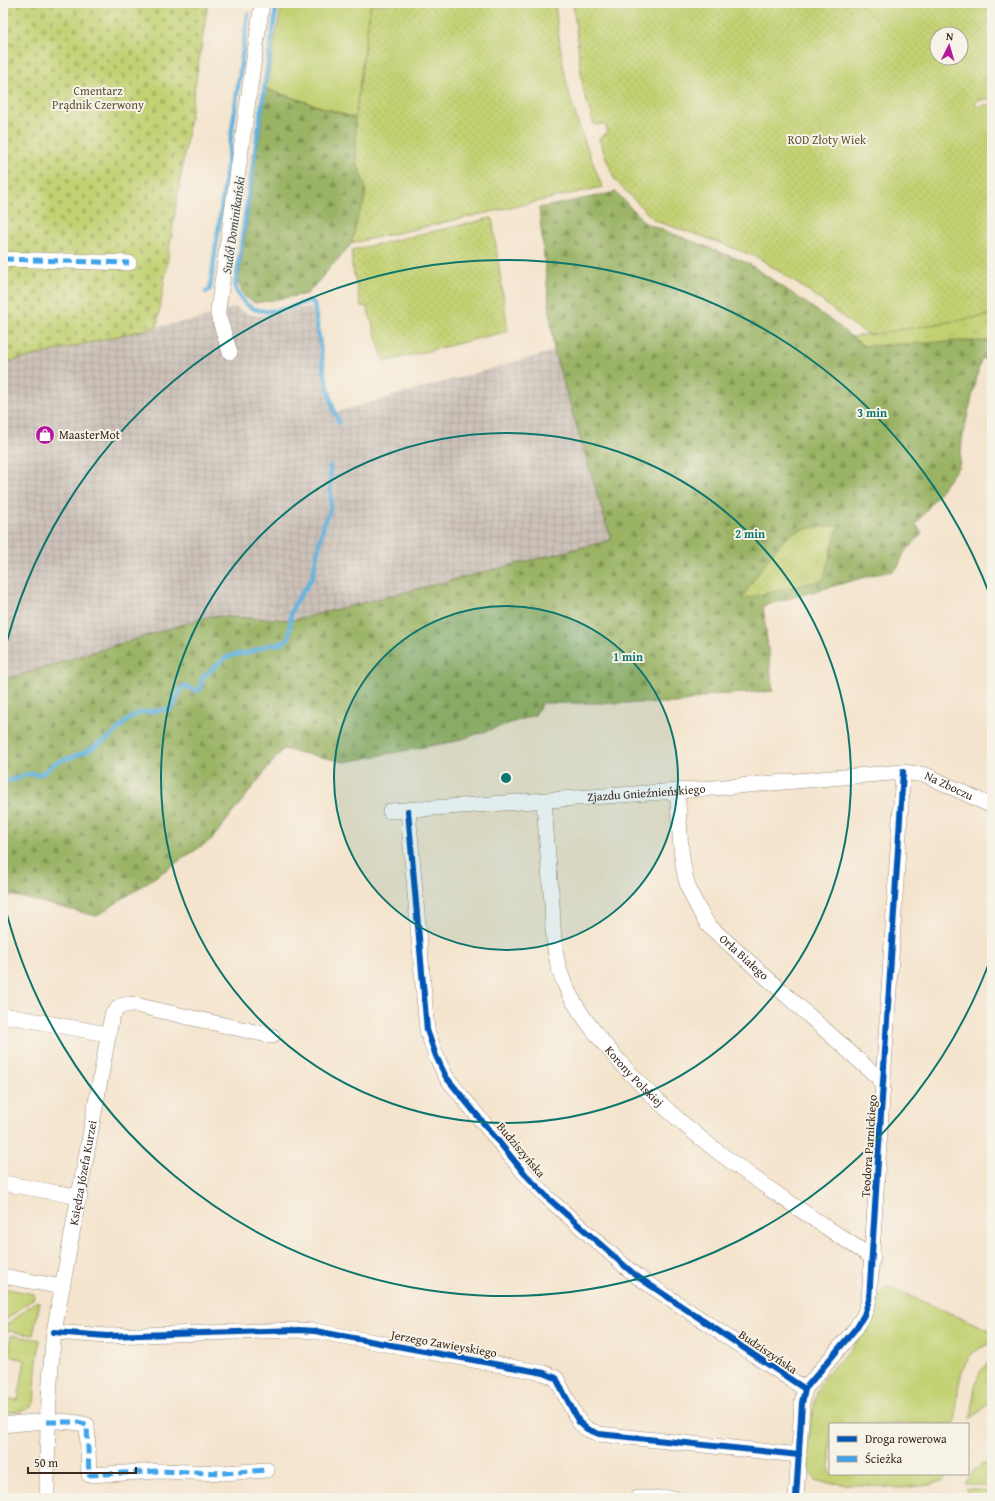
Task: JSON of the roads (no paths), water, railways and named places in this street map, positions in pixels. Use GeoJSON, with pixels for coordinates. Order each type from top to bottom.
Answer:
{"type":"FeatureCollection","features":[{"type":"Feature","properties":{"kind":"street"},"geometry":{"type":"LineString","coordinates":[[230,352],[218,315],[218,310],[262,3]]}},
{"type":"Feature","properties":{"kind":"street"},"geometry":{"type":"LineString","coordinates":[[3,259],[129,262]]}},
{"type":"Feature","properties":{"kind":"street","name":"Zjazdu Gnieźnieńskiego"},"geometry":{"type":"LineString","coordinates":[[390,811],[408,811],[677,791],[903,772]]}},
{"type":"Feature","properties":{"kind":"street","name":"Na Zboczu"},"geometry":{"type":"LineString","coordinates":[[903,772],[926,775],[992,806]]}},
{"type":"Feature","properties":{"kind":"street","name":"Teodora Parnickiego"},"geometry":{"type":"LineString","coordinates":[[805,1389],[856,1328],[864,1315],[869,1300],[873,1258],[903,772]]}},
{"type":"Feature","properties":{"kind":"street","name":"Orła Białego"},"geometry":{"type":"LineString","coordinates":[[677,791],[684,868],[689,888],[697,908],[708,924],[884,1082]]}},
{"type":"Feature","properties":{"kind":"street","name":"Korony Polskiej"},"geometry":{"type":"LineString","coordinates":[[544,801],[555,946],[561,974],[572,1001],[589,1025],[619,1062],[692,1133],[737,1167],[873,1258]]}},
{"type":"Feature","properties":{"kind":"street","name":"Budziszyńska"},"geometry":{"type":"LineString","coordinates":[[408,811],[427,1030],[436,1056],[446,1077],[525,1174],[595,1241],[635,1275],[805,1389]]}},
{"type":"Feature","properties":{"kind":"street","name":"Księdza Józefa Kurzei"},"geometry":{"type":"LineString","coordinates":[[47,1498],[47,1422],[54,1332],[80,1197],[107,1034],[112,1015],[120,1006],[130,1004],[272,1036]]}},
{"type":"Feature","properties":{"kind":"street"},"geometry":{"type":"LineString","coordinates":[[3,1015],[107,1034]]}},
{"type":"Feature","properties":{"kind":"street"},"geometry":{"type":"LineString","coordinates":[[3,1183],[80,1197]]}},
{"type":"Feature","properties":{"kind":"street"},"geometry":{"type":"LineString","coordinates":[[3,1276],[62,1287]]}},
{"type":"Feature","properties":{"kind":"street","name":"Jerzego Zawieyskiego"},"geometry":{"type":"LineString","coordinates":[[54,1332],[107,1336],[298,1330],[314,1331],[544,1373],[556,1378],[579,1422],[599,1434],[799,1455]]}},
{"type":"Feature","properties":{"kind":"street"},"geometry":{"type":"LineString","coordinates":[[796,1498],[802,1403],[805,1389]]}},
{"type":"Feature","properties":{"kind":"street"},"geometry":{"type":"LineString","coordinates":[[3,1425],[47,1422],[78,1422],[87,1425],[89,1475],[159,1471],[223,1473],[267,1470]]}},
{"type":"Feature","properties":{"kind":"street"},"geometry":{"type":"LineString","coordinates":[[638,1498],[674,1498]]}},
{"type":"Feature","properties":{"kind":"waterway","name":"Sudół Dominikański"},"geometry":{"type":"LineString","coordinates":[[277,3],[235,287],[241,298],[248,306],[257,310],[276,311],[312,301],[314,304],[324,371],[333,408],[339,423]]}},
{"type":"Feature","properties":{"kind":"waterway"},"geometry":{"type":"LineString","coordinates":[[206,292],[210,289],[248,14]]}},
{"type":"Feature","properties":{"kind":"waterway","name":"Sudół Dominikański"},"geometry":{"type":"LineString","coordinates":[[3,782],[19,778],[26,774],[42,774],[55,763],[85,752],[108,739],[128,720],[138,713],[170,709],[174,706],[181,688],[184,686],[197,691],[200,689],[202,678],[225,658],[233,655],[248,653],[269,645],[281,644],[289,638],[291,613],[294,605],[312,578],[324,523],[329,513],[331,502],[330,466]]}},
{"type":"Feature","properties":{"kind":"place","name":"MaasterMot"},"geometry":{"type":"Point","coordinates":[45,435]}},
{"type":"Feature","properties":{"kind":"park label","name":"Cmentarz Prądnik Czerwony"},"geometry":{"type":"Point","coordinates":[98,98]}},
{"type":"Feature","properties":{"kind":"park label","name":"ROD Złoty Wiek"},"geometry":{"type":"Point","coordinates":[827,140]}}]}
